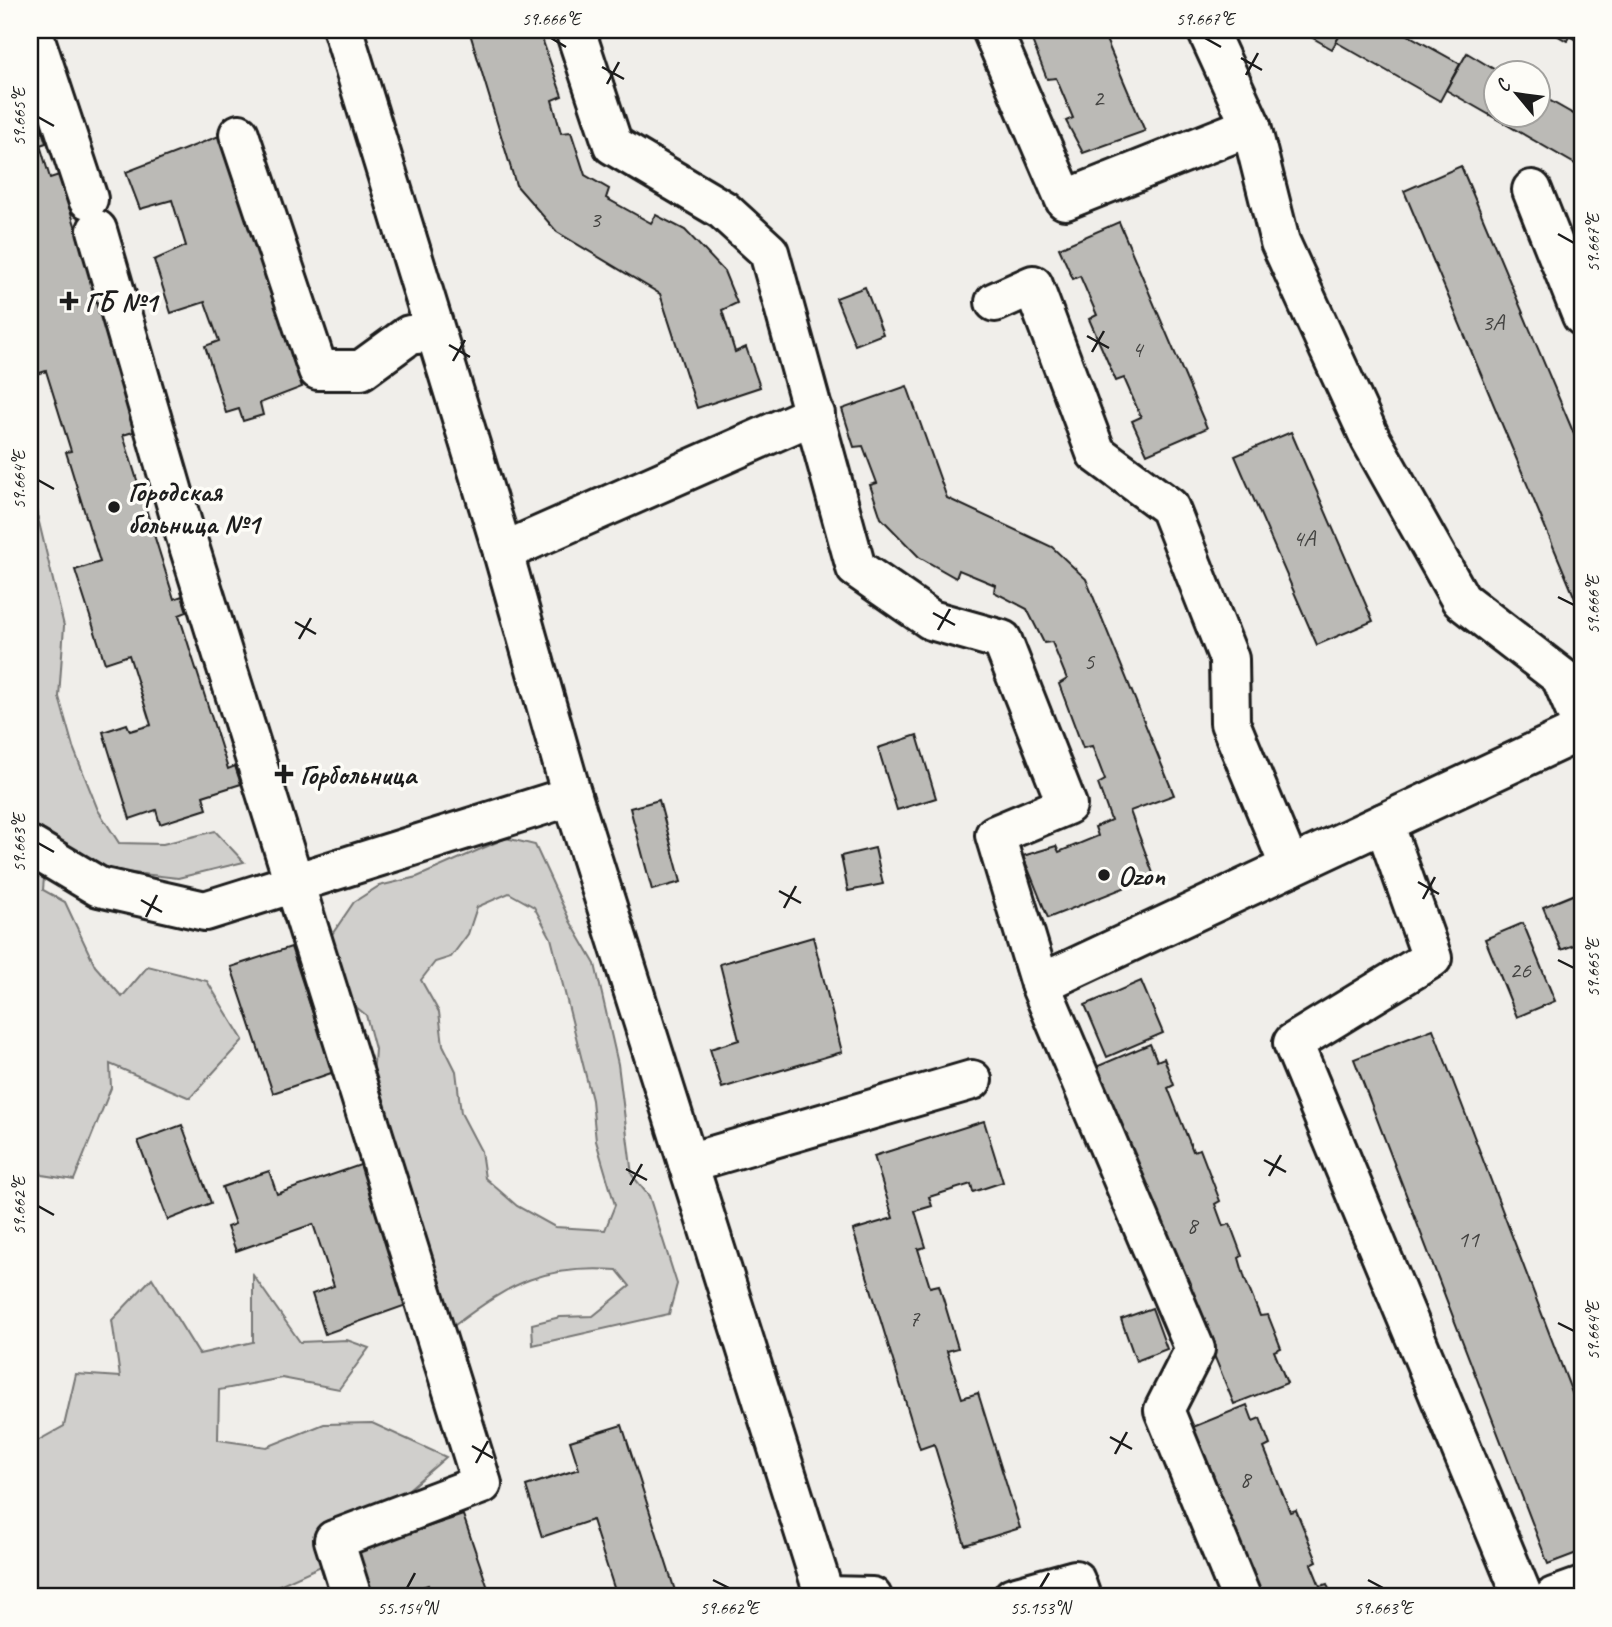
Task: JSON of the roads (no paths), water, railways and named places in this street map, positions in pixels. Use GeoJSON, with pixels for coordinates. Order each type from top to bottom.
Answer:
{"type":"FeatureCollection","features":[{"type":"Feature","properties":{"kind":"street"},"geometry":{"type":"LineString","coordinates":[[32,30],[92,214],[183,527],[293,884],[482,1484],[334,1540],[352,1597]]}},
{"type":"Feature","properties":{"kind":"street"},"geometry":{"type":"LineString","coordinates":[[343,30],[503,552],[572,796],[825,1597],[872,1597]]}},
{"type":"Feature","properties":{"kind":"street"},"geometry":{"type":"LineString","coordinates":[[575,30],[613,145],[723,209],[769,252],[856,568],[931,620],[1002,640],[1067,805],[995,835],[1040,984],[1195,1349],[1164,1410],[1241,1597]]}},
{"type":"Feature","properties":{"kind":"street"},"geometry":{"type":"LineString","coordinates":[[992,30],[1065,200],[1251,126]]}},
{"type":"Feature","properties":{"kind":"street"},"geometry":{"type":"LineString","coordinates":[[1040,984],[1582,728],[1561,677],[1461,600],[1378,451],[1280,242],[1251,126],[1207,30]]}},
{"type":"Feature","properties":{"kind":"street"},"geometry":{"type":"LineString","coordinates":[[239,134],[318,370],[361,370],[409,335],[435,332]]}},
{"type":"Feature","properties":{"kind":"street"},"geometry":{"type":"LineString","coordinates":[[1532,190],[1582,316]]}},
{"type":"Feature","properties":{"kind":"street"},"geometry":{"type":"LineString","coordinates":[[995,302],[1033,285],[1096,453],[1169,508],[1229,659],[1230,723],[1290,867]]}},
{"type":"Feature","properties":{"kind":"street"},"geometry":{"type":"LineString","coordinates":[[503,552],[815,414]]}},
{"type":"Feature","properties":{"kind":"street"},"geometry":{"type":"LineString","coordinates":[[30,846],[99,887],[205,911],[572,796]]}},
{"type":"Feature","properties":{"kind":"street"},"geometry":{"type":"LineString","coordinates":[[1384,823],[1432,958],[1293,1043],[1523,1597]]}},
{"type":"Feature","properties":{"kind":"street"},"geometry":{"type":"LineString","coordinates":[[688,1163],[972,1080]]}},
{"type":"Feature","properties":{"kind":"street"},"geometry":{"type":"LineString","coordinates":[[1013,1597],[1074,1580],[1081,1597]]}},
{"type":"Feature","properties":{"kind":"place","name":"ГБ №1"},"geometry":{"type":"Point","coordinates":[69,301]}},
{"type":"Feature","properties":{"kind":"place","name":"Городская больница №1"},"geometry":{"type":"Point","coordinates":[114,507]}},
{"type":"Feature","properties":{"kind":"place","name":"Горбольница"},"geometry":{"type":"Point","coordinates":[284,774]}},
{"type":"Feature","properties":{"kind":"place","name":"Ozon"},"geometry":{"type":"Point","coordinates":[1104,875]}}]}
